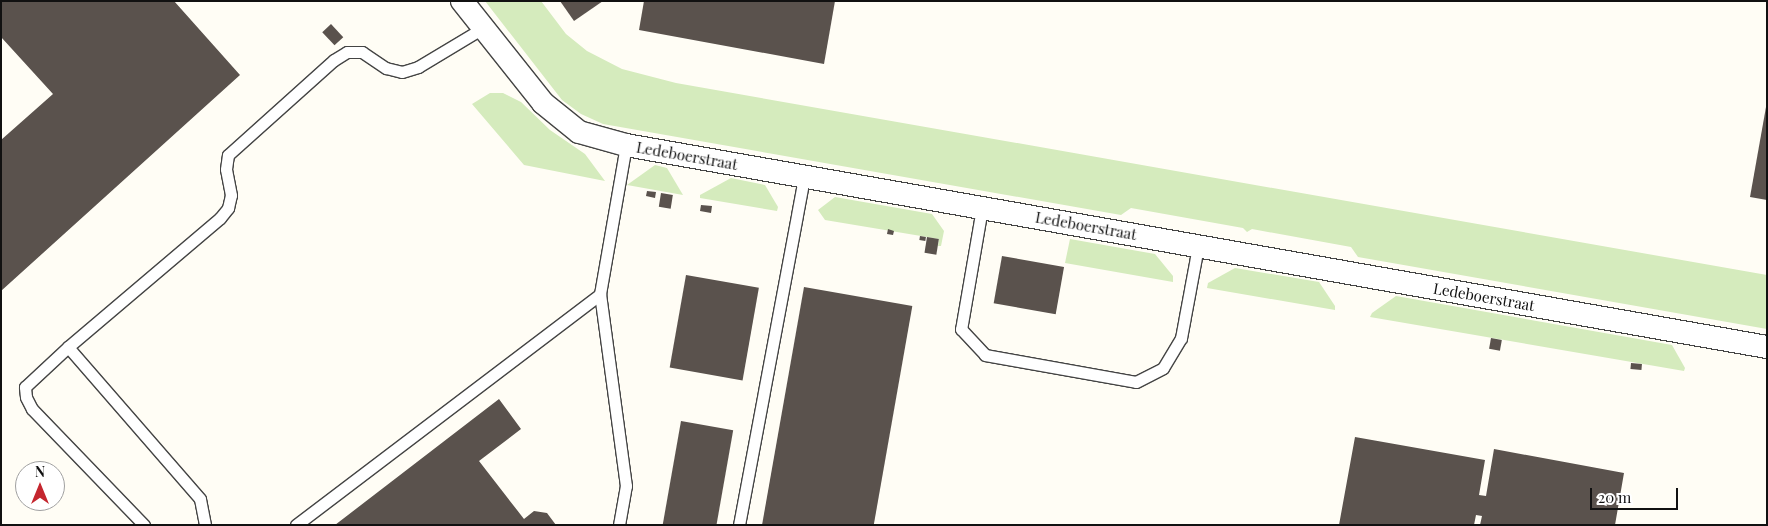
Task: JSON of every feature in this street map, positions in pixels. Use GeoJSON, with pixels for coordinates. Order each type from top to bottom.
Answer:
{"type":"FeatureCollection","features":[{"type":"Feature","properties":{"kind":"street","name":"Ledeboerstraat"},"geometry":{"type":"LineString","coordinates":[[462,1],[550,109],[579,132],[626,145],[1767,347]]}},
{"type":"Feature","properties":{"kind":"lane"},"geometry":{"type":"LineString","coordinates":[[144,525],[32,409],[26,397],[25,387],[33,378],[220,218],[228,208],[231,195],[226,169],[228,155],[334,60],[347,52],[362,52],[386,68],[402,72],[418,67],[483,28]]}},
{"type":"Feature","properties":{"kind":"lane"},"geometry":{"type":"LineString","coordinates":[[619,525],[626,486],[600,294],[626,145]]}},
{"type":"Feature","properties":{"kind":"lane"},"geometry":{"type":"LineString","coordinates":[[740,525],[804,176]]}},
{"type":"Feature","properties":{"kind":"lane"},"geometry":{"type":"LineString","coordinates":[[982,208],[961,329],[984,355],[1136,382],[1163,368],[1181,338],[1198,246]]}},
{"type":"Feature","properties":{"kind":"lane"},"geometry":{"type":"LineString","coordinates":[[296,525],[600,294]]}},
{"type":"Feature","properties":{"kind":"lane"},"geometry":{"type":"LineString","coordinates":[[68,348],[200,499],[205,525]]}},
{"type":"Feature","properties":{"kind":"green space"},"geometry":{"type":"Polygon","coordinates":[[[485,1],[541,1],[566,34],[587,51],[622,69],[676,83],[1767,275],[1767,329],[1358,257],[1351,247],[1252,229],[1247,232],[1243,228],[1131,208],[1121,215],[603,124],[581,114],[562,100],[485,1]]]}},
{"type":"Feature","properties":{"kind":"green space"},"geometry":{"type":"Polygon","coordinates":[[[490,93],[503,93],[521,102],[550,130],[585,154],[605,181],[524,165],[472,104],[490,93]]]}},
{"type":"Feature","properties":{"kind":"green space"},"geometry":{"type":"Polygon","coordinates":[[[655,165],[667,168],[683,195],[627,185],[655,165]]]}},
{"type":"Feature","properties":{"kind":"green space"},"geometry":{"type":"Polygon","coordinates":[[[731,178],[765,185],[778,207],[777,211],[700,198],[700,195],[731,178]]]}},
{"type":"Feature","properties":{"kind":"green space"},"geometry":{"type":"Polygon","coordinates":[[[835,197],[932,214],[944,231],[941,246],[938,246],[939,239],[825,220],[818,210],[835,197]]]}},
{"type":"Feature","properties":{"kind":"green space"},"geometry":{"type":"Polygon","coordinates":[[[1070,239],[1155,254],[1173,276],[1173,282],[1065,263],[1070,239]]]}},
{"type":"Feature","properties":{"kind":"green space"},"geometry":{"type":"Polygon","coordinates":[[[1235,268],[1319,282],[1335,306],[1335,310],[1207,288],[1208,283],[1235,268]]]}},
{"type":"Feature","properties":{"kind":"green space"},"geometry":{"type":"Polygon","coordinates":[[[1396,296],[1672,345],[1685,368],[1684,371],[1370,317],[1372,313],[1396,296]]]}},
{"type":"Feature","properties":{"kind":"building"},"geometry":{"type":"Polygon","coordinates":[[[1,1],[174,1],[240,75],[1,291],[1,140],[53,94],[1,37],[1,1]]]}},
{"type":"Feature","properties":{"kind":"building"},"geometry":{"type":"Polygon","coordinates":[[[560,1],[603,1],[574,21],[560,1]]]}},
{"type":"Feature","properties":{"kind":"building"},"geometry":{"type":"Polygon","coordinates":[[[644,1],[835,1],[824,64],[639,30],[644,1]]]}},
{"type":"Feature","properties":{"kind":"building"},"geometry":{"type":"Polygon","coordinates":[[[331,24],[343,37],[334,45],[322,32],[331,24]]]}},
{"type":"Feature","properties":{"kind":"building"},"geometry":{"type":"Polygon","coordinates":[[[1767,107],[1767,200],[1750,197],[1767,107]]]}},
{"type":"Feature","properties":{"kind":"building"},"geometry":{"type":"Polygon","coordinates":[[[647,191],[656,192],[655,198],[646,196],[647,191]]]}},
{"type":"Feature","properties":{"kind":"building"},"geometry":{"type":"Polygon","coordinates":[[[661,193],[673,195],[671,209],[659,207],[661,193]]]}},
{"type":"Feature","properties":{"kind":"building"},"geometry":{"type":"Polygon","coordinates":[[[701,205],[712,206],[711,213],[700,211],[701,205]]]}},
{"type":"Feature","properties":{"kind":"building"},"geometry":{"type":"Polygon","coordinates":[[[888,229],[894,231],[893,235],[887,234],[888,229]]]}},
{"type":"Feature","properties":{"kind":"building"},"geometry":{"type":"Polygon","coordinates":[[[920,236],[926,237],[925,241],[919,240],[920,236]]]}},
{"type":"Feature","properties":{"kind":"building"},"geometry":{"type":"Polygon","coordinates":[[[927,237],[939,239],[936,255],[924,253],[927,237]]]}},
{"type":"Feature","properties":{"kind":"building"},"geometry":{"type":"Polygon","coordinates":[[[1002,256],[1064,267],[1056,314],[994,303],[1002,256]]]}},
{"type":"Feature","properties":{"kind":"building"},"geometry":{"type":"Polygon","coordinates":[[[686,275],[759,288],[743,380],[670,368],[686,275]]]}},
{"type":"Feature","properties":{"kind":"building"},"geometry":{"type":"Polygon","coordinates":[[[804,287],[912,306],[874,525],[762,525],[804,287]]]}},
{"type":"Feature","properties":{"kind":"building"},"geometry":{"type":"Polygon","coordinates":[[[1491,338],[1502,340],[1500,351],[1489,349],[1491,338]]]}},
{"type":"Feature","properties":{"kind":"building"},"geometry":{"type":"Polygon","coordinates":[[[1631,363],[1642,364],[1641,370],[1630,369],[1631,363]]]}},
{"type":"Feature","properties":{"kind":"building"},"geometry":{"type":"Polygon","coordinates":[[[499,399],[521,429],[479,461],[524,519],[534,511],[547,513],[556,525],[335,525],[499,399]]]}},
{"type":"Feature","properties":{"kind":"building"},"geometry":{"type":"Polygon","coordinates":[[[681,421],[733,430],[716,525],[663,525],[681,421]]]}},
{"type":"Feature","properties":{"kind":"building"},"geometry":{"type":"Polygon","coordinates":[[[1355,437],[1485,460],[1479,495],[1486,496],[1494,449],[1624,473],[1615,525],[1480,525],[1482,516],[1476,515],[1474,525],[1339,525],[1355,437]]]}}]}
